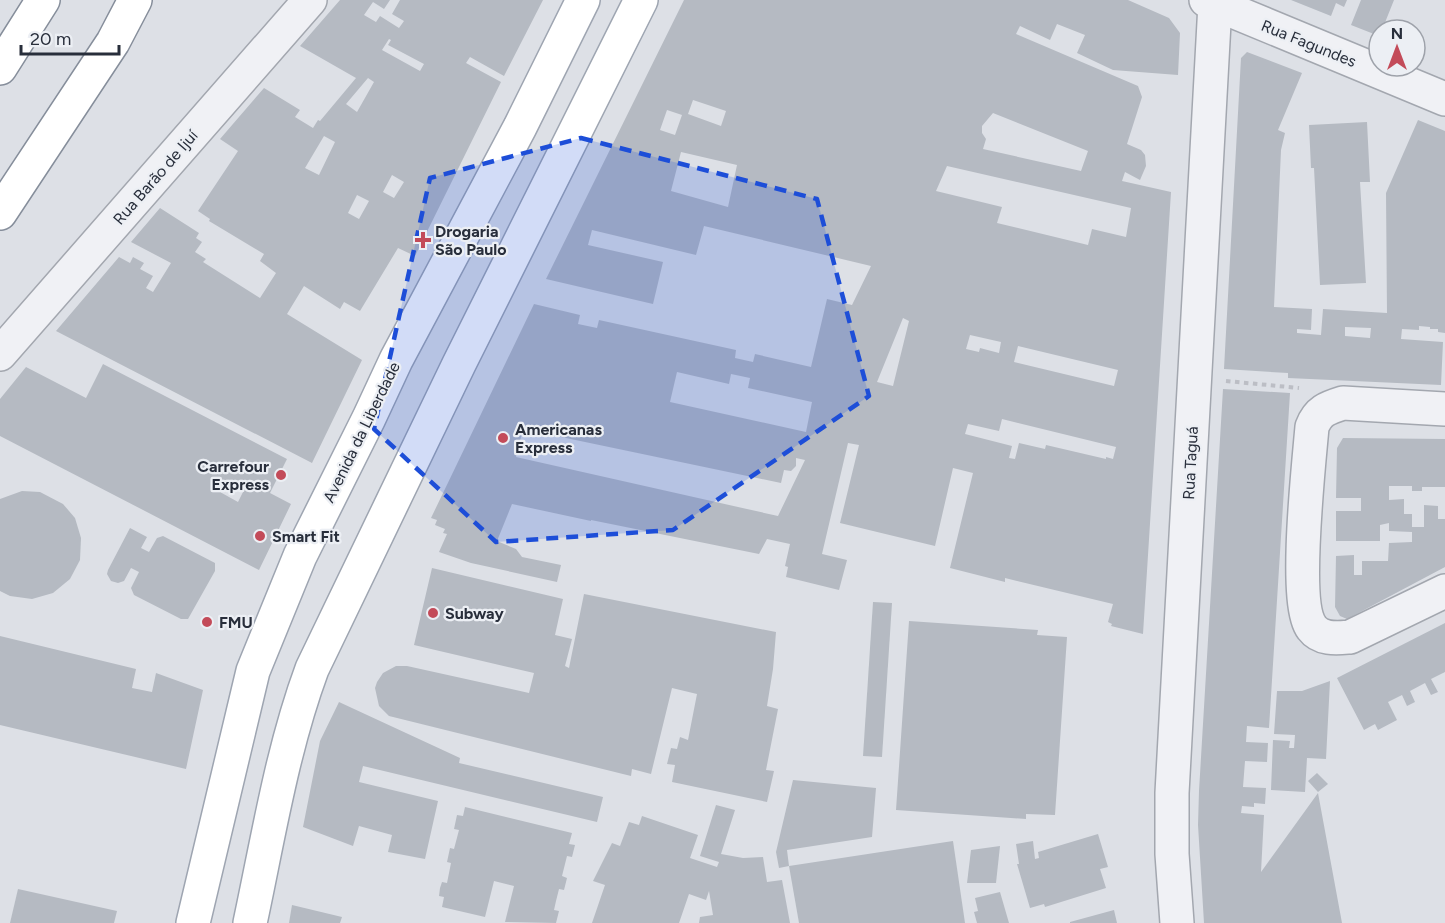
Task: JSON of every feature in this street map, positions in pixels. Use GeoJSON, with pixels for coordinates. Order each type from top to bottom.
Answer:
{"type":"FeatureCollection","features":[{"type":"Feature","properties":{"kind":"main road"},"geometry":{"type":"LineString","coordinates":[[0,68],[43,0]]}},
{"type":"Feature","properties":{"kind":"main road"},"geometry":{"type":"LineString","coordinates":[[0,213],[113,42],[135,0]]}},
{"type":"Feature","properties":{"kind":"main road","name":"Avenida da Liberdade"},"geometry":{"type":"LineString","coordinates":[[193,923],[253,671],[300,556],[396,360],[520,127],[582,0]]}},
{"type":"Feature","properties":{"kind":"main road"},"geometry":{"type":"LineString","coordinates":[[250,923],[300,702],[312,669],[459,364],[640,0]]}},
{"type":"Feature","properties":{"kind":"main road"},"geometry":{"type":"LineString","coordinates":[[249,685],[254,699],[270,707],[287,711],[300,702]]}},
{"type":"Feature","properties":{"kind":"street","name":"Rua Barão de Ijuí"},"geometry":{"type":"LineString","coordinates":[[0,354],[310,0]]}},
{"type":"Feature","properties":{"kind":"street","name":"Rua Fagundes"},"geometry":{"type":"LineString","coordinates":[[1210,2],[1445,99]]}},
{"type":"Feature","properties":{"kind":"street","name":"Rua Taguá"},"geometry":{"type":"LineString","coordinates":[[1177,923],[1172,854],[1172,793],[1195,378],[1210,2]]}},
{"type":"Feature","properties":{"kind":"street"},"geometry":{"type":"LineString","coordinates":[[1445,409],[1343,403],[1327,408],[1317,415],[1312,427],[1303,526],[1305,612],[1312,628],[1321,635],[1333,639],[1350,637],[1445,591]]}},
{"type":"Feature","properties":{"kind":"path"},"geometry":{"type":"LineString","coordinates":[[1195,378],[1303,389],[1317,415]]}},
{"type":"Feature","properties":{"kind":"highlighted area"},"geometry":{"type":"Polygon","coordinates":[[[581,138],[817,199],[869,396],[673,530],[496,542],[374,429],[430,178],[581,138]]]}},
{"type":"Feature","properties":{"kind":"building"},"geometry":{"type":"Polygon","coordinates":[[[340,0],[390,0],[384,9],[373,2],[364,15],[376,22],[380,16],[399,28],[404,21],[392,14],[400,0],[543,0],[504,76],[470,57],[466,63],[501,82],[415,256],[398,248],[360,311],[344,302],[340,309],[304,286],[287,314],[362,360],[312,463],[56,331],[119,257],[130,263],[133,257],[144,263],[140,269],[153,276],[146,288],[153,292],[171,263],[131,242],[160,208],[199,233],[196,238],[202,242],[195,252],[206,259],[203,262],[260,298],[276,273],[260,261],[264,254],[209,221],[210,219],[198,211],[238,151],[220,139],[264,88],[300,110],[295,117],[313,128],[356,78],[300,46],[340,0]],[[389,39],[382,50],[420,71],[424,64],[388,45],[391,40],[389,39]],[[368,78],[346,104],[357,112],[374,82],[368,78]],[[324,136],[305,168],[319,175],[335,142],[324,136]],[[392,175],[383,192],[394,198],[404,182],[392,175]],[[357,195],[348,213],[359,219],[369,201],[357,195]]]}},
{"type":"Feature","properties":{"kind":"building"},"geometry":{"type":"Polygon","coordinates":[[[684,0],[1128,0],[1169,18],[1180,33],[1178,75],[1113,70],[1077,53],[1085,35],[1057,24],[1050,40],[1020,26],[1016,34],[1138,86],[1142,97],[1127,144],[1141,150],[1145,155],[1146,166],[1140,180],[1125,172],[1122,181],[1171,192],[1143,634],[1111,626],[1112,624],[1108,622],[1113,604],[1005,578],[1005,582],[950,568],[973,473],[953,468],[935,546],[840,523],[859,445],[848,443],[822,554],[847,560],[839,590],[786,577],[788,567],[785,566],[790,544],[767,539],[759,554],[512,504],[497,541],[516,549],[522,557],[561,565],[557,582],[471,563],[439,552],[447,534],[443,533],[445,529],[435,525],[437,520],[431,518],[534,304],[580,315],[578,324],[597,328],[599,320],[736,350],[735,358],[753,362],[755,354],[811,367],[827,299],[852,305],[871,266],[704,226],[696,255],[592,230],[588,245],[663,262],[653,304],[546,279],[684,0]],[[693,100],[688,114],[721,126],[726,111],[693,100]],[[667,110],[660,130],[675,135],[682,115],[667,110]],[[993,113],[982,126],[982,133],[986,139],[983,149],[1081,171],[1088,151],[993,113]],[[681,152],[671,191],[728,207],[737,165],[681,152]],[[947,166],[936,191],[1002,207],[997,223],[1088,245],[1092,229],[1126,237],[1131,208],[947,166]],[[903,318],[877,382],[893,386],[909,321],[903,318]],[[970,335],[966,349],[979,352],[980,348],[999,353],[1001,342],[970,335]],[[1018,346],[1014,362],[1114,386],[1118,370],[1018,346]],[[677,372],[670,402],[806,432],[812,402],[748,388],[750,378],[731,374],[729,384],[677,372]],[[1002,419],[999,431],[968,424],[965,434],[1012,446],[1009,458],[1015,459],[1019,443],[1045,449],[1046,445],[1106,459],[1106,457],[1113,459],[1116,447],[1002,419]],[[523,429],[516,457],[778,516],[805,460],[796,458],[796,466],[791,471],[784,470],[781,483],[523,429]]]}},
{"type":"Feature","properties":{"kind":"building"},"geometry":{"type":"Polygon","coordinates":[[[1291,0],[1347,0],[1344,7],[1336,3],[1331,16],[1291,0]]]}},
{"type":"Feature","properties":{"kind":"building"},"geometry":{"type":"Polygon","coordinates":[[[1361,0],[1394,0],[1387,18],[1367,18],[1367,31],[1351,25],[1361,0]]]}},
{"type":"Feature","properties":{"kind":"building"},"geometry":{"type":"Polygon","coordinates":[[[1247,52],[1302,73],[1278,130],[1285,133],[1281,150],[1274,307],[1312,309],[1311,330],[1297,329],[1297,333],[1321,335],[1323,309],[1387,313],[1386,193],[1418,120],[1445,131],[1445,333],[1438,332],[1438,329],[1419,326],[1419,330],[1402,329],[1401,339],[1443,342],[1441,385],[1288,378],[1288,373],[1224,369],[1241,58],[1247,52]],[[1345,327],[1345,336],[1370,338],[1371,328],[1345,327]]]}},
{"type":"Feature","properties":{"kind":"building"},"geometry":{"type":"Polygon","coordinates":[[[1367,122],[1370,182],[1360,182],[1366,283],[1320,285],[1314,168],[1311,168],[1309,125],[1367,122]]]}},
{"type":"Feature","properties":{"kind":"building"},"geometry":{"type":"Polygon","coordinates":[[[103,364],[287,459],[270,493],[291,504],[259,570],[0,436],[0,399],[26,367],[86,398],[103,364]],[[226,481],[220,492],[238,502],[244,490],[226,481]]]}},
{"type":"Feature","properties":{"kind":"building"},"geometry":{"type":"Polygon","coordinates":[[[1223,389],[1290,393],[1269,728],[1247,726],[1246,742],[1268,743],[1267,762],[1245,761],[1243,787],[1266,788],[1265,804],[1254,803],[1254,807],[1242,806],[1241,813],[1264,815],[1261,872],[1318,793],[1342,923],[1204,923],[1198,825],[1199,791],[1223,389]]]}},
{"type":"Feature","properties":{"kind":"building"},"geometry":{"type":"Polygon","coordinates":[[[1343,438],[1445,439],[1445,487],[1422,487],[1422,491],[1412,491],[1412,486],[1389,486],[1389,500],[1404,499],[1404,514],[1412,514],[1412,527],[1424,527],[1424,505],[1438,506],[1438,519],[1445,519],[1445,567],[1347,619],[1340,616],[1335,607],[1336,556],[1354,555],[1354,575],[1362,575],[1362,561],[1388,561],[1389,543],[1412,542],[1412,532],[1389,531],[1389,523],[1380,525],[1380,541],[1336,541],[1336,511],[1361,511],[1361,498],[1336,498],[1337,448],[1343,438]]]}},
{"type":"Feature","properties":{"kind":"building"},"geometry":{"type":"Polygon","coordinates":[[[22,491],[40,492],[63,504],[75,518],[81,538],[80,560],[70,579],[53,593],[32,599],[10,596],[0,591],[0,499],[22,491]]]}},
{"type":"Feature","properties":{"kind":"building"},"geometry":{"type":"Polygon","coordinates":[[[130,528],[147,537],[141,548],[149,552],[157,538],[163,536],[215,563],[215,571],[188,619],[181,619],[134,595],[131,588],[139,572],[131,568],[124,581],[118,583],[111,581],[107,574],[108,570],[130,528]]]}},
{"type":"Feature","properties":{"kind":"building"},"geometry":{"type":"Polygon","coordinates":[[[432,568],[563,599],[555,635],[572,639],[565,666],[569,668],[584,594],[776,632],[767,706],[778,709],[766,770],[774,771],[767,802],[672,782],[675,765],[667,764],[671,748],[677,749],[680,737],[688,740],[697,694],[672,688],[651,774],[632,769],[631,776],[389,716],[379,706],[375,688],[383,673],[396,666],[407,666],[529,693],[534,673],[414,645],[432,568]]]}},
{"type":"Feature","properties":{"kind":"building"},"geometry":{"type":"Polygon","coordinates":[[[873,602],[892,603],[882,757],[863,756],[873,602]]]}},
{"type":"Feature","properties":{"kind":"building"},"geometry":{"type":"Polygon","coordinates":[[[909,621],[1038,630],[1037,635],[1067,637],[1055,815],[1026,814],[1026,819],[896,810],[909,621]]]}},
{"type":"Feature","properties":{"kind":"building"},"geometry":{"type":"Polygon","coordinates":[[[1445,623],[1445,672],[1431,679],[1438,692],[1431,695],[1425,683],[1410,691],[1415,702],[1407,706],[1402,695],[1388,702],[1397,720],[1378,730],[1375,724],[1364,730],[1337,678],[1445,623]]]}},
{"type":"Feature","properties":{"kind":"building"},"geometry":{"type":"Polygon","coordinates":[[[0,636],[136,669],[132,688],[152,692],[156,673],[203,690],[186,769],[0,725],[0,636]]]}},
{"type":"Feature","properties":{"kind":"building"},"geometry":{"type":"Polygon","coordinates":[[[1330,681],[1326,759],[1307,758],[1305,792],[1271,790],[1273,740],[1290,741],[1289,748],[1294,748],[1295,735],[1274,734],[1277,691],[1302,691],[1330,681]]]}},
{"type":"Feature","properties":{"kind":"building"},"geometry":{"type":"Polygon","coordinates":[[[339,702],[460,758],[459,763],[603,797],[597,822],[363,766],[359,782],[438,801],[425,859],[388,852],[392,835],[359,826],[353,846],[303,827],[320,741],[339,702]]]}},
{"type":"Feature","properties":{"kind":"building"},"geometry":{"type":"Polygon","coordinates":[[[1317,773],[1328,784],[1318,792],[1308,781],[1317,773]]]}},
{"type":"Feature","properties":{"kind":"building"},"geometry":{"type":"Polygon","coordinates":[[[793,780],[876,788],[872,837],[787,850],[789,866],[779,868],[776,852],[793,780]]]}},
{"type":"Feature","properties":{"kind":"building"},"geometry":{"type":"Polygon","coordinates":[[[716,805],[735,810],[721,854],[743,858],[763,857],[767,882],[782,880],[790,923],[699,923],[700,917],[713,915],[709,891],[706,900],[689,894],[679,923],[592,923],[605,885],[593,881],[612,843],[620,846],[629,822],[639,825],[642,816],[698,835],[690,858],[717,867],[719,862],[700,856],[716,805]]]}},
{"type":"Feature","properties":{"kind":"building"},"geometry":{"type":"Polygon","coordinates":[[[465,807],[572,833],[569,844],[575,845],[572,857],[567,856],[562,876],[567,878],[564,890],[559,889],[556,901],[554,910],[559,911],[556,923],[505,922],[514,886],[494,881],[485,917],[442,907],[444,897],[439,896],[440,888],[442,882],[447,883],[451,863],[447,862],[450,848],[454,849],[459,830],[454,829],[457,815],[463,816],[465,807]]]}},
{"type":"Feature","properties":{"kind":"building"},"geometry":{"type":"Polygon","coordinates":[[[1098,834],[1108,867],[1100,869],[1106,888],[1045,907],[1044,904],[1030,908],[1017,864],[1019,864],[1016,844],[1033,841],[1035,859],[1039,858],[1038,852],[1098,834]]]}},
{"type":"Feature","properties":{"kind":"building"},"geometry":{"type":"Polygon","coordinates":[[[953,841],[965,923],[799,923],[789,866],[953,841]]]}},
{"type":"Feature","properties":{"kind":"building"},"geometry":{"type":"Polygon","coordinates":[[[1000,846],[996,883],[967,883],[971,850],[1000,846]]]}},
{"type":"Feature","properties":{"kind":"building"},"geometry":{"type":"Polygon","coordinates":[[[18,889],[117,911],[114,923],[10,923],[18,889]]]}},
{"type":"Feature","properties":{"kind":"building"},"geometry":{"type":"Polygon","coordinates":[[[1000,892],[1009,923],[977,923],[974,912],[978,911],[975,898],[1000,892]]]}},
{"type":"Feature","properties":{"kind":"building"},"geometry":{"type":"Polygon","coordinates":[[[292,905],[342,917],[340,923],[289,923],[292,905]]]}},
{"type":"Feature","properties":{"kind":"building"},"geometry":{"type":"Polygon","coordinates":[[[1114,910],[1117,923],[1070,923],[1070,922],[1114,910]]]}},
{"type":"Feature","properties":{"kind":"place","name":"Drogaria São Paulo"},"geometry":{"type":"Point","coordinates":[423,240]}},
{"type":"Feature","properties":{"kind":"place","name":"Americanas Express"},"geometry":{"type":"Point","coordinates":[503,438]}},
{"type":"Feature","properties":{"kind":"place","name":"Carrefour Express"},"geometry":{"type":"Point","coordinates":[281,475]}},
{"type":"Feature","properties":{"kind":"place","name":"Smart Fit"},"geometry":{"type":"Point","coordinates":[260,536]}},
{"type":"Feature","properties":{"kind":"place","name":"Subway"},"geometry":{"type":"Point","coordinates":[433,613]}},
{"type":"Feature","properties":{"kind":"place","name":"FMU"},"geometry":{"type":"Point","coordinates":[207,622]}}]}
